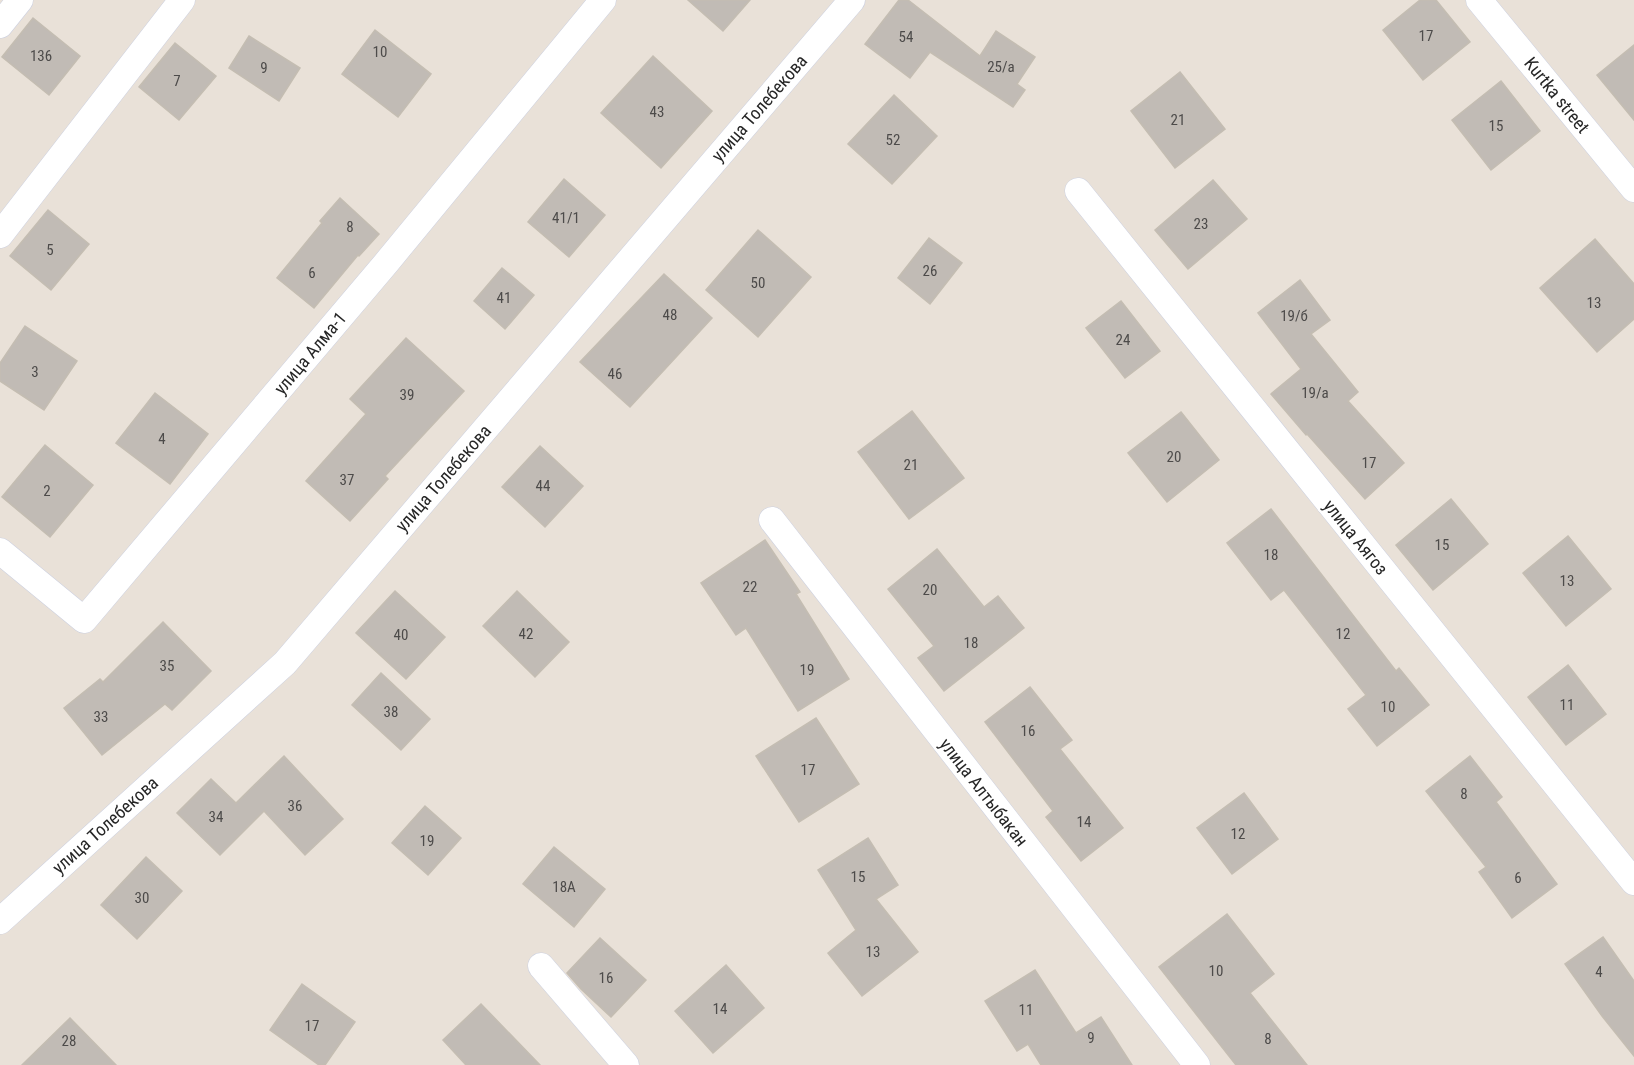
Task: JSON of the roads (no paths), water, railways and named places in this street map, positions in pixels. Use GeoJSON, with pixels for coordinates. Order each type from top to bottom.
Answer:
{"type":"FeatureCollection","features":[{"type":"Feature","properties":{"kind":"street"},"geometry":{"type":"LineString","coordinates":[[0,25],[20,0]]}},
{"type":"Feature","properties":{"kind":"street"},"geometry":{"type":"LineString","coordinates":[[0,235],[182,0]]}},
{"type":"Feature","properties":{"kind":"street","name":"улица Алма-1"},"geometry":{"type":"LineString","coordinates":[[0,551],[84,620],[387,262],[603,0]]}},
{"type":"Feature","properties":{"kind":"street","name":"улица Толебекова"},"geometry":{"type":"LineString","coordinates":[[0,921],[285,663],[852,0]]}},
{"type":"Feature","properties":{"kind":"street","name":"Kurtka street"},"geometry":{"type":"LineString","coordinates":[[1479,0],[1634,189]]}},
{"type":"Feature","properties":{"kind":"street","name":"улица Аягоз"},"geometry":{"type":"LineString","coordinates":[[1077,191],[1634,882]]}},
{"type":"Feature","properties":{"kind":"street","name":"улица Алтыбакан"},"geometry":{"type":"LineString","coordinates":[[772,520],[1197,1065]]}},
{"type":"Feature","properties":{"kind":"street"},"geometry":{"type":"LineString","coordinates":[[541,966],[626,1065]]}}]}
